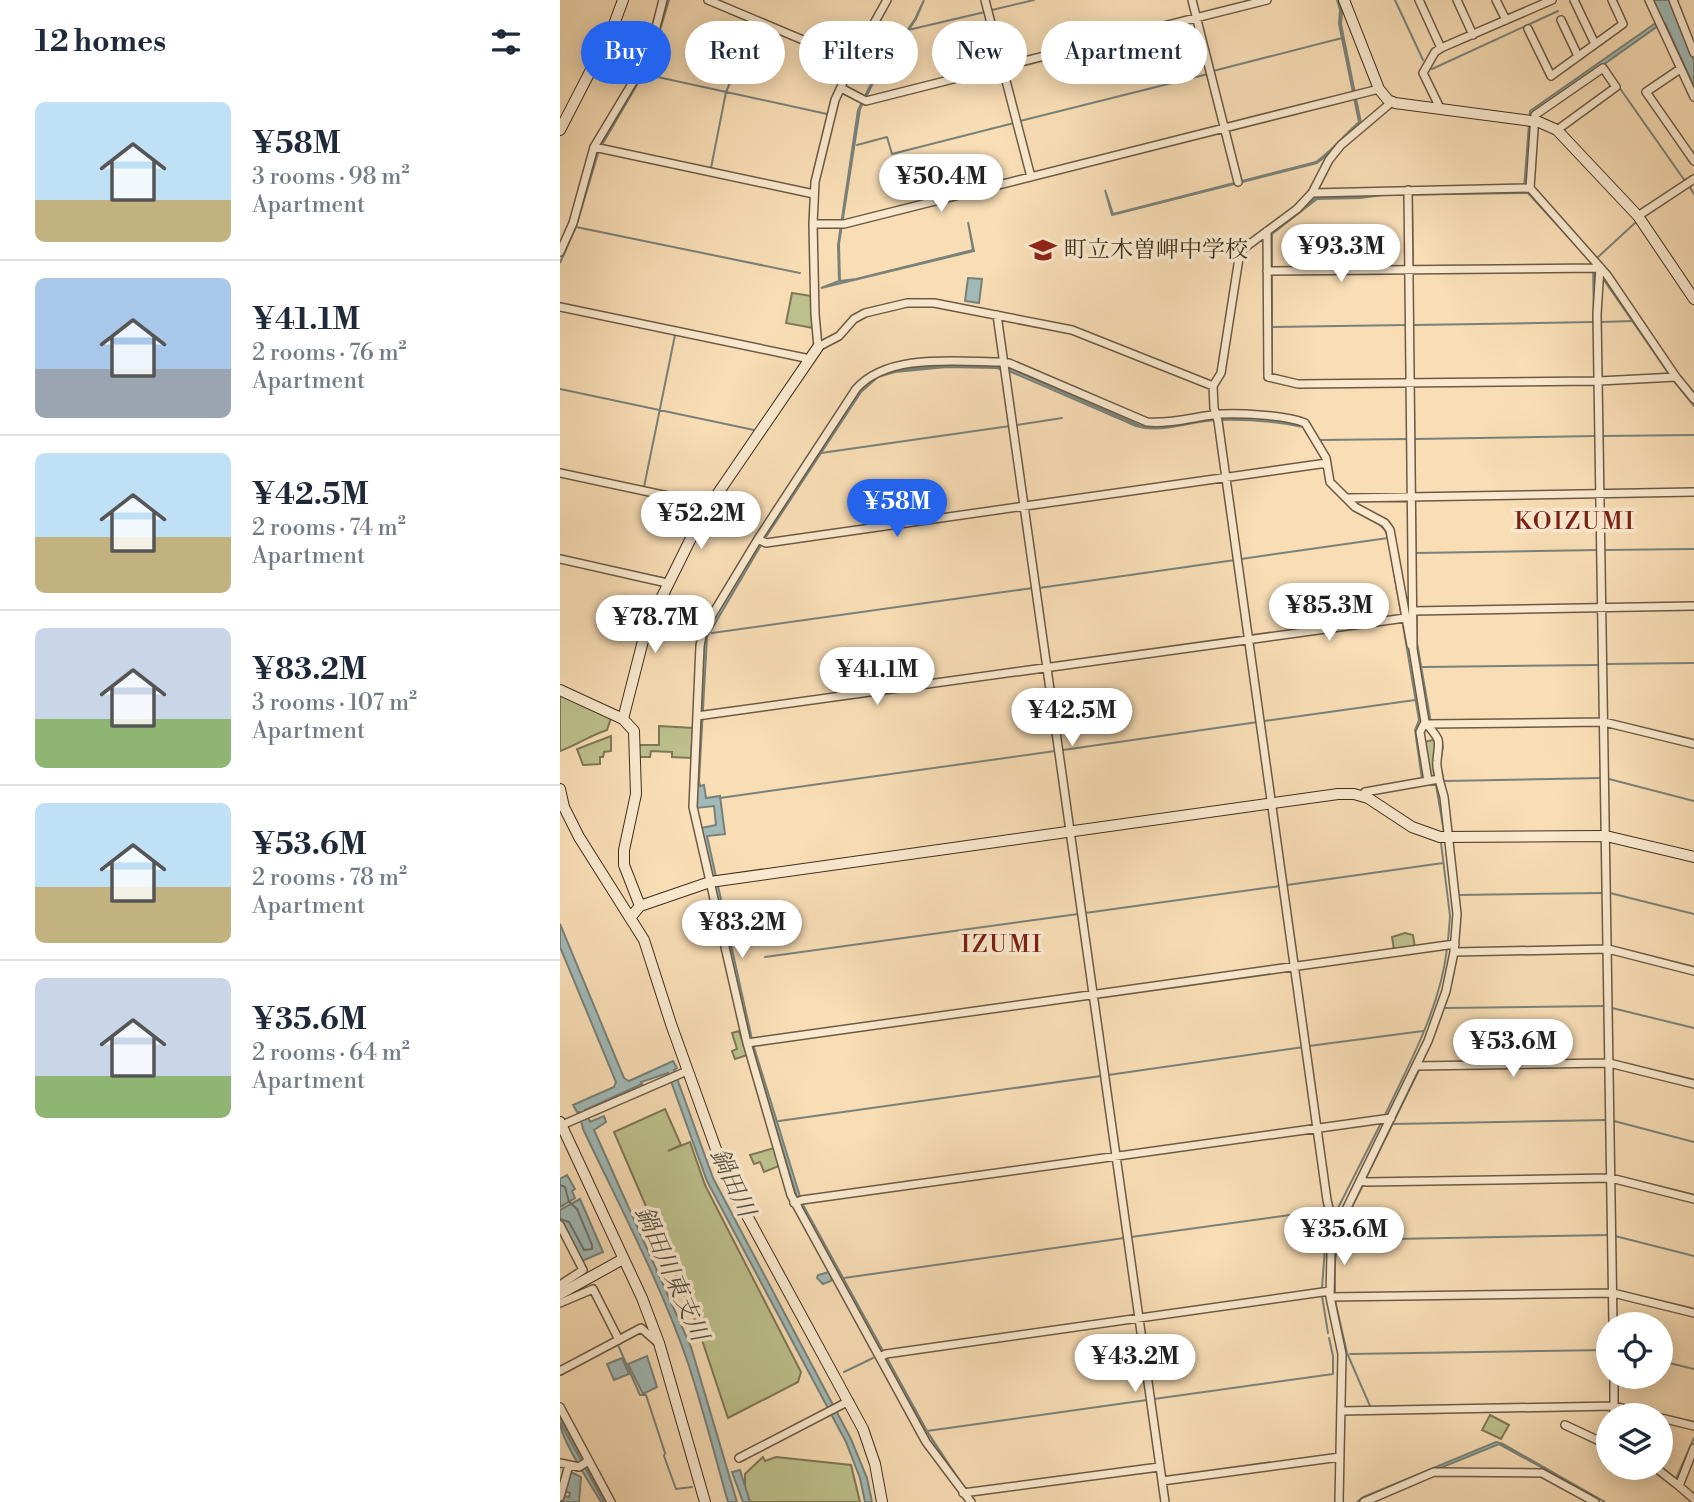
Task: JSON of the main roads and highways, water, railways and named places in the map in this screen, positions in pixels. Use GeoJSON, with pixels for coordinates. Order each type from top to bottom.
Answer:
{"type":"FeatureCollection","features":[{"type":"Feature","properties":{"kind":"water"},"geometry":{"type":"Polygon","coordinates":[[[666,0],[669,0],[663,21],[660,21],[666,0]]]}},
{"type":"Feature","properties":{"kind":"water"},"geometry":{"type":"Polygon","coordinates":[[[1337,0],[1342,12],[1341,24],[1361,123],[1317,163],[1112,215],[1105,190],[1113,214],[1316,162],[1333,148],[1359,122],[1339,24],[1340,10],[1337,0]]]}},
{"type":"Feature","properties":{"kind":"water"},"geometry":{"type":"Polygon","coordinates":[[[1652,0],[1670,0],[1694,61],[1694,87],[1665,23],[1531,116],[1528,189],[1594,262],[1694,403],[1694,406],[1673,380],[1597,270],[1594,270],[1601,719],[1593,264],[1528,193],[1383,195],[1360,198],[1317,199],[1272,234],[1271,375],[1270,233],[1316,198],[1358,197],[1381,193],[1524,189],[1530,111],[1660,20],[1652,0]]]}},
{"type":"Feature","properties":{"kind":"water"},"geometry":{"type":"Polygon","coordinates":[[[637,84],[599,150],[576,227],[560,263],[575,227],[597,152],[637,84]]]}},
{"type":"Feature","properties":{"kind":"water"},"geometry":{"type":"Polygon","coordinates":[[[872,84],[860,109],[839,244],[840,281],[973,250],[968,222],[974,251],[821,288],[839,281],[838,245],[858,110],[872,84]]]}},
{"type":"Feature","properties":{"kind":"water"},"geometry":{"type":"Polygon","coordinates":[[[968,278],[982,279],[979,303],[965,301],[968,278]]]}},
{"type":"Feature","properties":{"kind":"water"},"geometry":{"type":"Polygon","coordinates":[[[946,365],[1009,368],[1141,426],[1236,418],[1266,418],[1294,423],[1305,427],[1323,460],[1303,427],[1227,420],[1146,428],[1136,426],[1009,371],[996,368],[947,367],[895,372],[878,377],[861,392],[764,540],[707,637],[699,781],[700,786],[704,785],[706,798],[720,796],[725,834],[707,836],[753,1044],[802,1203],[927,1431],[965,1489],[947,1463],[914,1411],[832,1277],[831,1281],[823,1284],[817,1278],[818,1275],[829,1272],[798,1201],[751,1045],[701,828],[716,825],[714,806],[696,808],[704,645],[710,625],[720,605],[859,391],[876,376],[895,370],[946,365]]]}},
{"type":"Feature","properties":{"kind":"water"},"geometry":{"type":"Polygon","coordinates":[[[560,924],[624,1078],[629,1081],[673,1061],[677,1068],[674,1070],[713,1178],[851,1439],[867,1478],[872,1502],[865,1502],[860,1478],[846,1442],[707,1181],[668,1073],[641,1082],[642,1084],[585,1110],[590,1122],[604,1116],[606,1122],[594,1130],[691,1347],[737,1502],[728,1502],[699,1398],[677,1333],[639,1245],[583,1129],[579,1112],[573,1105],[614,1087],[616,1082],[560,947],[560,924]]]}},
{"type":"Feature","properties":{"kind":"water"},"geometry":{"type":"Polygon","coordinates":[[[567,1175],[575,1189],[572,1191],[575,1198],[560,1207],[560,1179],[567,1175]]]}},
{"type":"Feature","properties":{"kind":"water"},"geometry":{"type":"Polygon","coordinates":[[[580,1199],[603,1252],[582,1261],[560,1221],[560,1210],[580,1199]]]}},
{"type":"Feature","properties":{"kind":"water"},"geometry":{"type":"Polygon","coordinates":[[[647,1356],[657,1387],[643,1394],[628,1364],[647,1356]]]}},
{"type":"Feature","properties":{"kind":"water"},"geometry":{"type":"Polygon","coordinates":[[[622,1358],[629,1374],[614,1380],[607,1364],[622,1358]]]}},
{"type":"Feature","properties":{"kind":"water"},"geometry":{"type":"Polygon","coordinates":[[[560,1422],[604,1502],[601,1502],[577,1462],[560,1422]]]}},
{"type":"Feature","properties":{"kind":"water"},"geometry":{"type":"Polygon","coordinates":[[[1496,1442],[1605,1502],[1499,1444],[1357,1502],[1363,1497],[1496,1442]]]}},
{"type":"Feature","properties":{"kind":"water"},"geometry":{"type":"Polygon","coordinates":[[[740,1470],[750,1502],[743,1502],[732,1472],[740,1470]]]}},
{"type":"Feature","properties":{"kind":"water"},"geometry":{"type":"Polygon","coordinates":[[[571,1472],[581,1477],[579,1502],[562,1502],[564,1496],[569,1497],[570,1493],[565,1491],[571,1472]]]}},
{"type":"Feature","properties":{"kind":"waterway"},"geometry":{"type":"LineString","coordinates":[[992,10],[1034,0]]}},
{"type":"Feature","properties":{"kind":"waterway"},"geometry":{"type":"LineString","coordinates":[[1395,0],[1423,60]]}},
{"type":"Feature","properties":{"kind":"waterway"},"geometry":{"type":"LineString","coordinates":[[1432,69],[1558,11]]}},
{"type":"Feature","properties":{"kind":"waterway"},"geometry":{"type":"LineString","coordinates":[[918,28],[985,12]]}},
{"type":"Feature","properties":{"kind":"waterway"},"geometry":{"type":"LineString","coordinates":[[1213,71],[1342,38]]}},
{"type":"Feature","properties":{"kind":"waterway"},"geometry":{"type":"LineString","coordinates":[[1020,121],[1208,74]]}},
{"type":"Feature","properties":{"kind":"waterway"},"geometry":{"type":"LineString","coordinates":[[671,80],[827,114]]}},
{"type":"Feature","properties":{"kind":"waterway"},"geometry":{"type":"LineString","coordinates":[[711,168],[729,84]]}},
{"type":"Feature","properties":{"kind":"waterway"},"geometry":{"type":"LineString","coordinates":[[1619,87],[1685,181]]}},
{"type":"Feature","properties":{"kind":"waterway"},"geometry":{"type":"LineString","coordinates":[[857,145],[887,137],[892,154],[1014,123]]}},
{"type":"Feature","properties":{"kind":"waterway"},"geometry":{"type":"LineString","coordinates":[[1689,186],[1694,194]]}},
{"type":"Feature","properties":{"kind":"waterway"},"geometry":{"type":"LineString","coordinates":[[1412,194],[1413,265]]}},
{"type":"Feature","properties":{"kind":"waterway"},"geometry":{"type":"LineString","coordinates":[[1597,258],[1636,222]]}},
{"type":"Feature","properties":{"kind":"waterway"},"geometry":{"type":"LineString","coordinates":[[576,227],[800,273]]}},
{"type":"Feature","properties":{"kind":"waterway"},"geometry":{"type":"LineString","coordinates":[[1601,322],[1633,321]]}},
{"type":"Feature","properties":{"kind":"waterway"},"geometry":{"type":"LineString","coordinates":[[1414,325],[1594,322]]}},
{"type":"Feature","properties":{"kind":"waterway"},"geometry":{"type":"LineString","coordinates":[[1272,327],[1406,325]]}},
{"type":"Feature","properties":{"kind":"waterway"},"geometry":{"type":"LineString","coordinates":[[644,487],[675,335]]}},
{"type":"Feature","properties":{"kind":"waterway"},"geometry":{"type":"LineString","coordinates":[[560,389],[754,430]]}},
{"type":"Feature","properties":{"kind":"waterway"},"geometry":{"type":"LineString","coordinates":[[1414,404],[1415,493]]}},
{"type":"Feature","properties":{"kind":"waterway"},"geometry":{"type":"LineString","coordinates":[[1017,425],[1062,418]]}},
{"type":"Feature","properties":{"kind":"waterway"},"geometry":{"type":"LineString","coordinates":[[821,453],[1010,426]]}},
{"type":"Feature","properties":{"kind":"waterway"},"geometry":{"type":"LineString","coordinates":[[1603,436],[1694,435]]}},
{"type":"Feature","properties":{"kind":"waterway"},"geometry":{"type":"LineString","coordinates":[[1414,439],[1595,436]]}},
{"type":"Feature","properties":{"kind":"waterway"},"geometry":{"type":"LineString","coordinates":[[1321,440],[1408,439]]}},
{"type":"Feature","properties":{"kind":"waterway"},"geometry":{"type":"LineString","coordinates":[[1327,484],[1351,508],[1371,520]]}},
{"type":"Feature","properties":{"kind":"waterway"},"geometry":{"type":"LineString","coordinates":[[1415,500],[1416,607]]}},
{"type":"Feature","properties":{"kind":"waterway"},"geometry":{"type":"LineString","coordinates":[[1379,524],[1388,538],[1401,613]]}},
{"type":"Feature","properties":{"kind":"waterway"},"geometry":{"type":"LineString","coordinates":[[1241,559],[1388,538]]}},
{"type":"Feature","properties":{"kind":"waterway"},"geometry":{"type":"LineString","coordinates":[[1604,550],[1694,549]]}},
{"type":"Feature","properties":{"kind":"waterway"},"geometry":{"type":"LineString","coordinates":[[1416,553],[1597,550]]}},
{"type":"Feature","properties":{"kind":"waterway"},"geometry":{"type":"LineString","coordinates":[[575,559],[663,578]]}},
{"type":"Feature","properties":{"kind":"waterway"},"geometry":{"type":"LineString","coordinates":[[1039,588],[1235,560]]}},
{"type":"Feature","properties":{"kind":"waterway"},"geometry":{"type":"LineString","coordinates":[[712,633],[1033,588]]}},
{"type":"Feature","properties":{"kind":"waterway"},"geometry":{"type":"LineString","coordinates":[[1417,614],[1417,643],[1431,723]]}},
{"type":"Feature","properties":{"kind":"waterway"},"geometry":{"type":"LineString","coordinates":[[1403,625],[1419,720],[1415,730],[1422,779]]}},
{"type":"Feature","properties":{"kind":"waterway"},"geometry":{"type":"LineString","coordinates":[[1607,664],[1694,663]]}},
{"type":"Feature","properties":{"kind":"waterway"},"geometry":{"type":"LineString","coordinates":[[1423,667],[1599,665]]}},
{"type":"Feature","properties":{"kind":"waterway"},"geometry":{"type":"LineString","coordinates":[[1264,721],[1415,700]]}},
{"type":"Feature","properties":{"kind":"waterway"},"geometry":{"type":"LineString","coordinates":[[1063,750],[1258,722]]}},
{"type":"Feature","properties":{"kind":"waterway"},"geometry":{"type":"LineString","coordinates":[[1440,736],[1443,747],[1441,757]]}},
{"type":"Feature","properties":{"kind":"waterway"},"geometry":{"type":"LineString","coordinates":[[720,798],[1055,751]]}},
{"type":"Feature","properties":{"kind":"waterway"},"geometry":{"type":"LineString","coordinates":[[1442,773],[1448,802]]}},
{"type":"Feature","properties":{"kind":"waterway"},"geometry":{"type":"LineString","coordinates":[[1445,781],[1601,778]]}},
{"type":"Feature","properties":{"kind":"waterway"},"geometry":{"type":"LineString","coordinates":[[1609,779],[1694,801]]}},
{"type":"Feature","properties":{"kind":"waterway"},"geometry":{"type":"LineString","coordinates":[[1423,785],[1436,785],[1444,832]]}},
{"type":"Feature","properties":{"kind":"waterway"},"geometry":{"type":"LineString","coordinates":[[1441,843],[1450,916],[1448,941]]}},
{"type":"Feature","properties":{"kind":"waterway"},"geometry":{"type":"LineString","coordinates":[[1287,885],[1443,863]]}},
{"type":"Feature","properties":{"kind":"waterway"},"geometry":{"type":"LineString","coordinates":[[1085,913],[1280,886]]}},
{"type":"Feature","properties":{"kind":"waterway"},"geometry":{"type":"LineString","coordinates":[[1459,895],[1603,893]]}},
{"type":"Feature","properties":{"kind":"waterway"},"geometry":{"type":"LineString","coordinates":[[1610,893],[1694,914]]}},
{"type":"Feature","properties":{"kind":"waterway"},"geometry":{"type":"LineString","coordinates":[[765,957],[1078,914]]}},
{"type":"Feature","properties":{"kind":"waterway"},"geometry":{"type":"LineString","coordinates":[[1459,927],[1460,916]]}},
{"type":"Feature","properties":{"kind":"waterway"},"geometry":{"type":"LineString","coordinates":[[1385,1115],[1431,1013],[1447,949]]}},
{"type":"Feature","properties":{"kind":"waterway"},"geometry":{"type":"LineString","coordinates":[[1422,1063],[1449,994],[1457,955]]}},
{"type":"Feature","properties":{"kind":"waterway"},"geometry":{"type":"LineString","coordinates":[[1445,1008],[1605,1006]]}},
{"type":"Feature","properties":{"kind":"waterway"},"geometry":{"type":"LineString","coordinates":[[1612,1008],[1694,1028]]}},
{"type":"Feature","properties":{"kind":"waterway"},"geometry":{"type":"LineString","coordinates":[[1309,1046],[1423,1031]]}},
{"type":"Feature","properties":{"kind":"waterway"},"geometry":{"type":"LineString","coordinates":[[1605,1039],[1605,1059]]}},
{"type":"Feature","properties":{"kind":"waterway"},"geometry":{"type":"LineString","coordinates":[[1108,1075],[1304,1047]]}},
{"type":"Feature","properties":{"kind":"waterway"},"geometry":{"type":"LineString","coordinates":[[1366,1178],[1419,1070]]}},
{"type":"Feature","properties":{"kind":"waterway"},"geometry":{"type":"LineString","coordinates":[[779,1121],[1101,1076]]}},
{"type":"Feature","properties":{"kind":"waterway"},"geometry":{"type":"LineString","coordinates":[[1393,1124],[1606,1120]]}},
{"type":"Feature","properties":{"kind":"waterway"},"geometry":{"type":"LineString","coordinates":[[1614,1121],[1694,1142]]}},
{"type":"Feature","properties":{"kind":"waterway"},"geometry":{"type":"LineString","coordinates":[[1334,1209],[1338,1208],[1381,1123]]}},
{"type":"Feature","properties":{"kind":"waterway"},"geometry":{"type":"LineString","coordinates":[[1607,1157],[1607,1174]]}},
{"type":"Feature","properties":{"kind":"waterway"},"geometry":{"type":"LineString","coordinates":[[1335,1293],[1335,1263],[1340,1236],[1363,1185]]}},
{"type":"Feature","properties":{"kind":"waterway"},"geometry":{"type":"LineString","coordinates":[[1131,1237],[1326,1210]]}},
{"type":"Feature","properties":{"kind":"waterway"},"geometry":{"type":"LineString","coordinates":[[1322,1288],[1326,1210]]}},
{"type":"Feature","properties":{"kind":"waterway"},"geometry":{"type":"LineString","coordinates":[[1341,1240],[1609,1235]]}},
{"type":"Feature","properties":{"kind":"waterway"},"geometry":{"type":"LineString","coordinates":[[1615,1236],[1694,1256]]}},
{"type":"Feature","properties":{"kind":"waterway"},"geometry":{"type":"LineString","coordinates":[[844,1278],[1124,1238]]}},
{"type":"Feature","properties":{"kind":"waterway"},"geometry":{"type":"LineString","coordinates":[[1322,1296],[1328,1333]]}},
{"type":"Feature","properties":{"kind":"waterway"},"geometry":{"type":"LineString","coordinates":[[1335,1300],[1347,1353],[1370,1406]]}},
{"type":"Feature","properties":{"kind":"waterway"},"geometry":{"type":"LineString","coordinates":[[1154,1399],[1333,1374],[1329,1338]]}},
{"type":"Feature","properties":{"kind":"waterway"},"geometry":{"type":"LineString","coordinates":[[618,1345],[640,1395],[646,1395],[676,1489],[692,1487]]}},
{"type":"Feature","properties":{"kind":"waterway"},"geometry":{"type":"LineString","coordinates":[[1350,1354],[1596,1350]]}},
{"type":"Feature","properties":{"kind":"waterway"},"geometry":{"type":"LineString","coordinates":[[844,1372],[873,1358]]}},
{"type":"Feature","properties":{"kind":"waterway"},"geometry":{"type":"LineString","coordinates":[[1673,1364],[1694,1369]]}},
{"type":"Feature","properties":{"kind":"waterway"},"geometry":{"type":"LineString","coordinates":[[927,1431],[1147,1400]]}},
{"type":"Feature","properties":{"kind":"waterway"},"geometry":{"type":"LineString","coordinates":[[560,1418],[584,1461]]}},
{"type":"Feature","properties":{"kind":"waterway"},"geometry":{"type":"LineString","coordinates":[[1676,1479],[1694,1438]]}},
{"type":"Feature","properties":{"kind":"waterway"},"geometry":{"type":"LineString","coordinates":[[586,1466],[606,1502]]}},
{"type":"Feature","properties":{"kind":"place","name":"町立木曽岬中学校"},"geometry":{"type":"Point","coordinates":[1043,250]}},
{"type":"Feature","properties":{"kind":"district","name":"KOIZUMI"},"geometry":{"type":"Point","coordinates":[1575,522]}},
{"type":"Feature","properties":{"kind":"district","name":"IZUMI"},"geometry":{"type":"Point","coordinates":[1002,945]}},
{"type":"Feature","properties":{"kind":"water label","name":"鍋田川"},"geometry":{"type":"Point","coordinates":[732,1183]}},
{"type":"Feature","properties":{"kind":"water label","name":"鍋田川東支川"},"geometry":{"type":"Point","coordinates":[671,1274]}}]}
